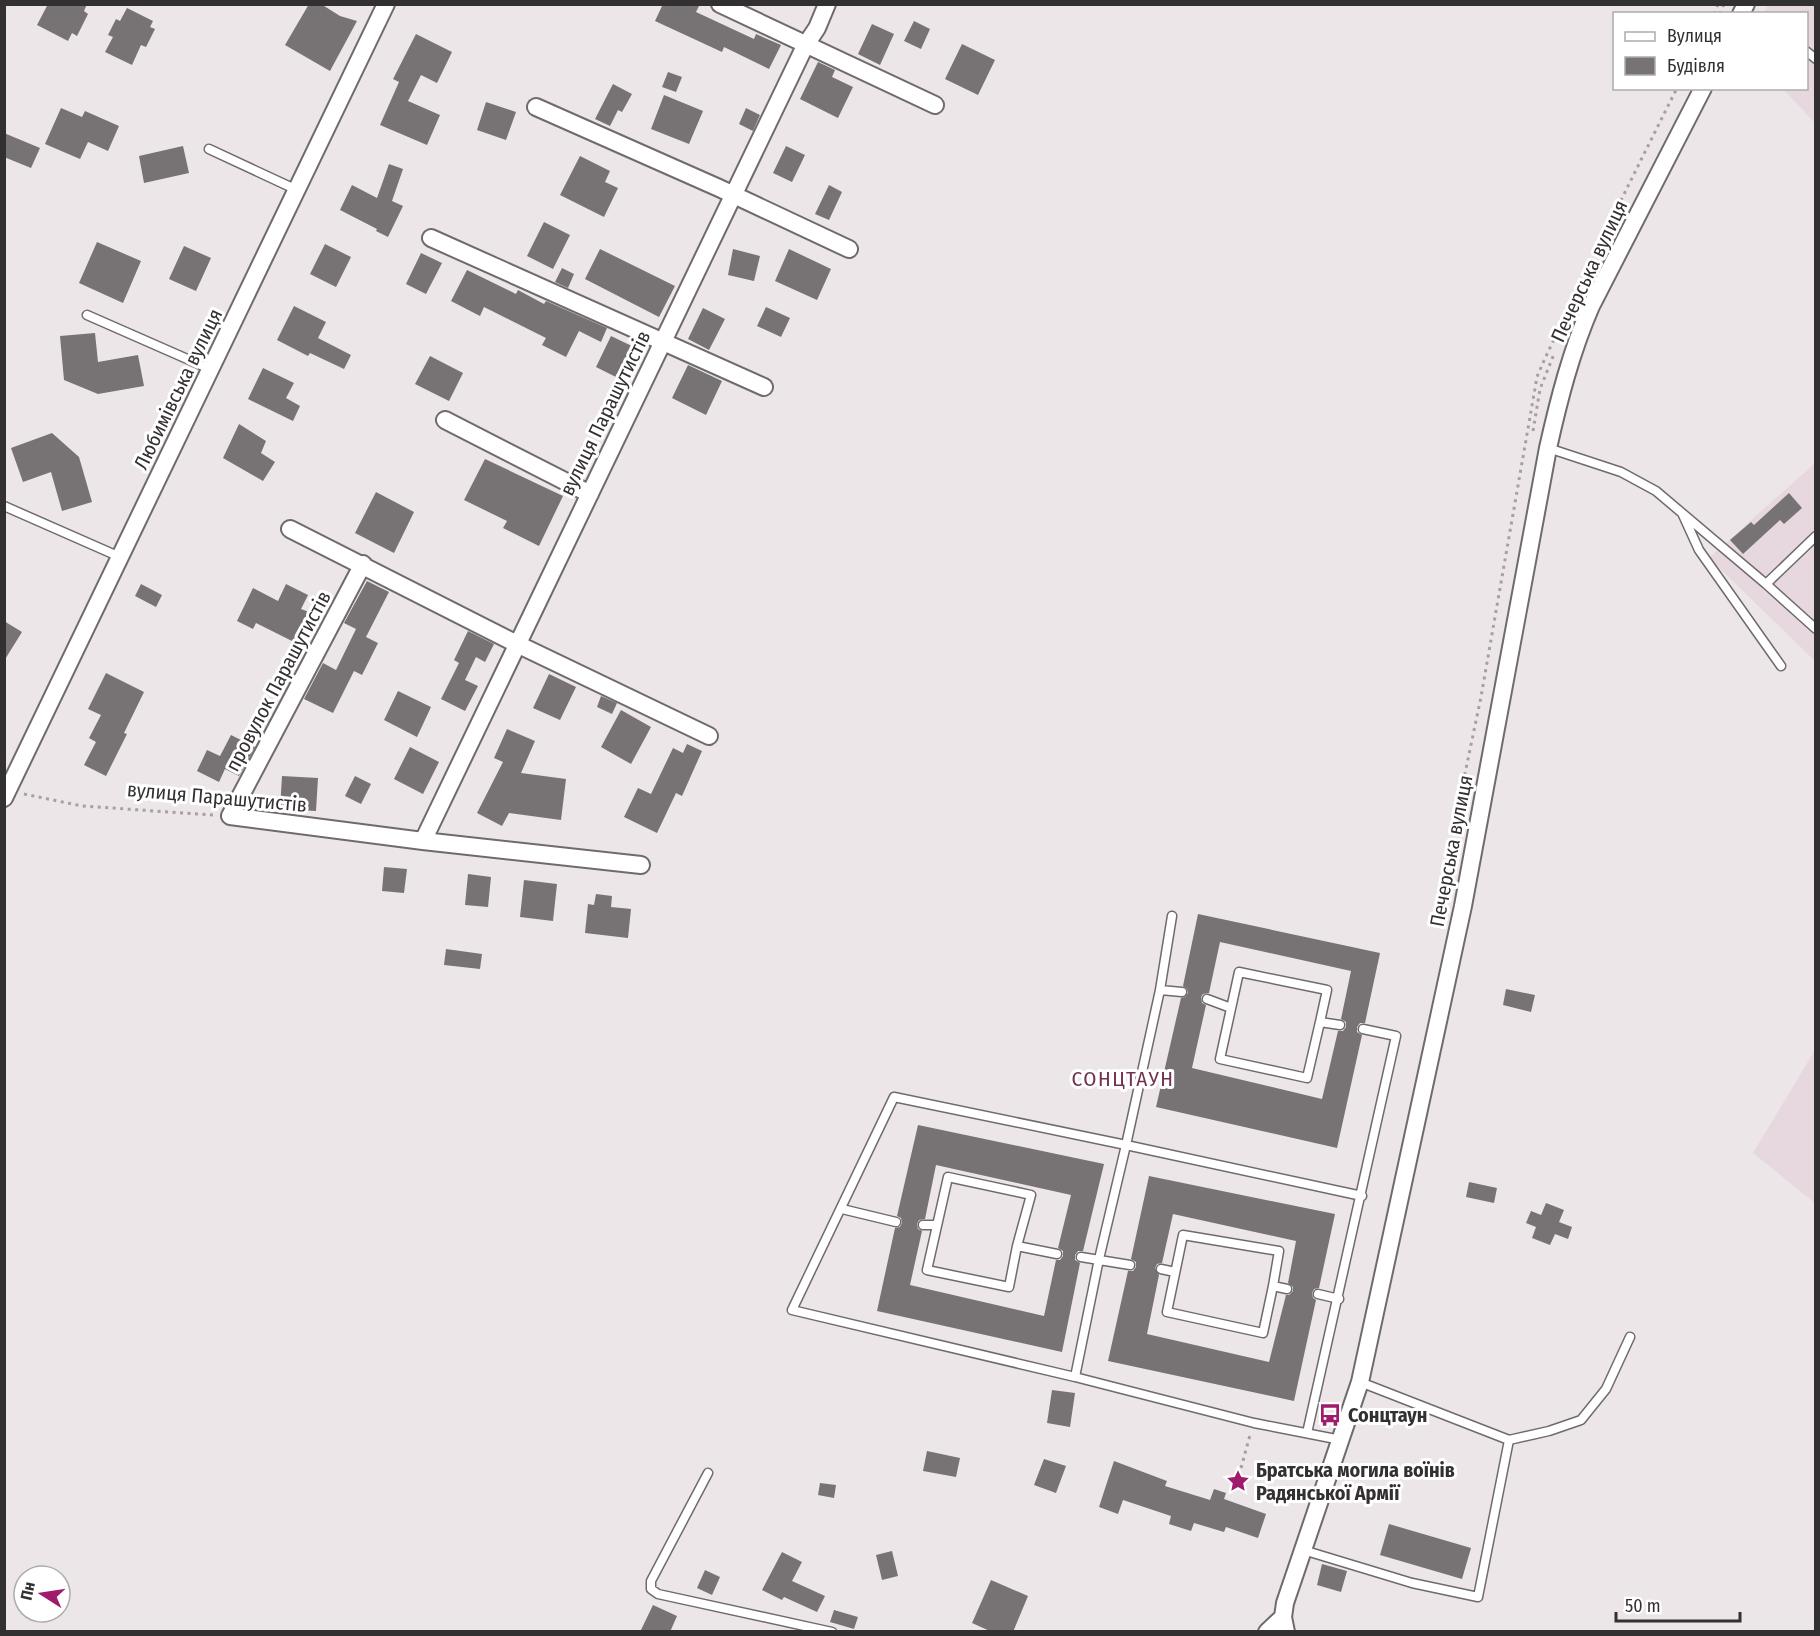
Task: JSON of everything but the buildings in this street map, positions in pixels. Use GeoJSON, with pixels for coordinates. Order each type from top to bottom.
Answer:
{"type":"FeatureCollection","features":[{"type":"Feature","properties":{"kind":"street","name":"Любимівська вулиця"},"geometry":{"type":"LineString","coordinates":[[6,793],[386,4]]}},
{"type":"Feature","properties":{"kind":"street"},"geometry":{"type":"LineString","coordinates":[[720,4],[935,105]]}},
{"type":"Feature","properties":{"kind":"street","name":"вулиця Парашутистів"},"geometry":{"type":"LineString","coordinates":[[423,841],[805,45],[817,28],[827,4]]}},
{"type":"Feature","properties":{"kind":"street","name":"Печерська вулиця"},"geometry":{"type":"LineString","coordinates":[[1267,1632],[1284,1624],[1285,1603],[1360,1382],[1463,906],[1548,448],[1563,382],[1591,306],[1701,90]]}},
{"type":"Feature","properties":{"kind":"street"},"geometry":{"type":"LineString","coordinates":[[536,107],[849,249]]}},
{"type":"Feature","properties":{"kind":"street"},"geometry":{"type":"LineString","coordinates":[[431,238],[764,387]]}},
{"type":"Feature","properties":{"kind":"street"},"geometry":{"type":"LineString","coordinates":[[445,420],[590,494]]}},
{"type":"Feature","properties":{"kind":"street"},"geometry":{"type":"LineString","coordinates":[[290,529],[517,644],[709,736]]}},
{"type":"Feature","properties":{"kind":"street","name":"провулок Парашутистів"},"geometry":{"type":"LineString","coordinates":[[230,816],[363,564]]}},
{"type":"Feature","properties":{"kind":"street","name":"вулиця Парашутистів"},"geometry":{"type":"LineString","coordinates":[[230,816],[423,841],[641,865]]}},
{"type":"Feature","properties":{"kind":"lane"},"geometry":{"type":"LineString","coordinates":[[209,149],[297,190]]}},
{"type":"Feature","properties":{"kind":"lane"},"geometry":{"type":"LineString","coordinates":[[87,315],[210,369]]}},
{"type":"Feature","properties":{"kind":"lane"},"geometry":{"type":"LineString","coordinates":[[1548,448],[1621,472],[1656,491],[1766,584],[1815,629]]}},
{"type":"Feature","properties":{"kind":"lane"},"geometry":{"type":"LineString","coordinates":[[4,506],[120,557]]}},
{"type":"Feature","properties":{"kind":"lane"},"geometry":{"type":"LineString","coordinates":[[1682,512],[1699,550],[1781,666]]}},
{"type":"Feature","properties":{"kind":"lane"},"geometry":{"type":"LineString","coordinates":[[1766,584],[1815,536]]}},
{"type":"Feature","properties":{"kind":"lane"},"geometry":{"type":"LineString","coordinates":[[1075,1377],[1099,1259],[1160,990],[1172,916]]}},
{"type":"Feature","properties":{"kind":"lane"},"geometry":{"type":"LineString","coordinates":[[1239,972],[1327,990],[1320,1022],[1308,1078],[1220,1059],[1239,972]]}},
{"type":"Feature","properties":{"kind":"lane"},"geometry":{"type":"LineString","coordinates":[[1160,990],[1182,992]]}},
{"type":"Feature","properties":{"kind":"lane"},"geometry":{"type":"LineString","coordinates":[[1208,999],[1231,1008]]}},
{"type":"Feature","properties":{"kind":"lane"},"geometry":{"type":"LineString","coordinates":[[1320,1022],[1340,1025]]}},
{"type":"Feature","properties":{"kind":"lane"},"geometry":{"type":"LineString","coordinates":[[1308,1433],[1396,1036],[1364,1029]]}},
{"type":"Feature","properties":{"kind":"lane"},"geometry":{"type":"LineString","coordinates":[[1341,1441],[1254,1423],[1075,1377],[792,1310],[894,1097],[1362,1196]]}},
{"type":"Feature","properties":{"kind":"lane"},"geometry":{"type":"LineString","coordinates":[[948,1177],[1031,1195],[1017,1246],[1009,1287],[927,1270],[948,1177]]}},
{"type":"Feature","properties":{"kind":"lane"},"geometry":{"type":"LineString","coordinates":[[842,1209],[896,1222]]}},
{"type":"Feature","properties":{"kind":"lane"},"geometry":{"type":"LineString","coordinates":[[923,1225],[936,1225]]}},
{"type":"Feature","properties":{"kind":"lane"},"geometry":{"type":"LineString","coordinates":[[1183,1235],[1279,1251],[1273,1286],[1263,1333],[1167,1312],[1183,1235]]}},
{"type":"Feature","properties":{"kind":"lane"},"geometry":{"type":"LineString","coordinates":[[1017,1246],[1057,1254]]}},
{"type":"Feature","properties":{"kind":"lane"},"geometry":{"type":"LineString","coordinates":[[1081,1257],[1130,1265]]}},
{"type":"Feature","properties":{"kind":"lane"},"geometry":{"type":"LineString","coordinates":[[1161,1269],[1175,1272]]}},
{"type":"Feature","properties":{"kind":"lane"},"geometry":{"type":"LineString","coordinates":[[1273,1286],[1287,1289]]}},
{"type":"Feature","properties":{"kind":"lane"},"geometry":{"type":"LineString","coordinates":[[1318,1294],[1339,1299]]}},
{"type":"Feature","properties":{"kind":"lane"},"geometry":{"type":"LineString","coordinates":[[1360,1382],[1509,1440],[1549,1431],[1581,1420],[1606,1389],[1630,1337]]}},
{"type":"Feature","properties":{"kind":"lane"},"geometry":{"type":"LineString","coordinates":[[1303,1550],[1412,1583],[1478,1597],[1509,1440]]}},
{"type":"Feature","properties":{"kind":"lane"},"geometry":{"type":"LineString","coordinates":[[708,1473],[651,1581],[651,1589],[658,1594],[832,1632]]}},
{"type":"Feature","properties":{"kind":"path","name":"вулиця Парашутистів"},"geometry":{"type":"LineString","coordinates":[[6,793],[82,806],[230,816]]}},
{"type":"Feature","properties":{"kind":"path"},"geometry":{"type":"LineString","coordinates":[[1241,1468],[1254,1423]]}},
{"type":"Feature","properties":{"kind":"shaded area"},"geometry":{"type":"Polygon","coordinates":[[[1768,5],[1815,5],[1815,123],[1784,90],[1808,90],[1808,12],[1764,12],[1768,5]]]}},
{"type":"Feature","properties":{"kind":"shaded area"},"geometry":{"type":"Polygon","coordinates":[[[1815,463],[1815,661],[1709,558],[1815,463]]]}},
{"type":"Feature","properties":{"kind":"shaded area"},"geometry":{"type":"Polygon","coordinates":[[[1815,1050],[1815,1203],[1753,1153],[1815,1050]]]}},
{"type":"Feature","properties":{"kind":"place","name":"Сонцтаун"},"geometry":{"type":"Point","coordinates":[1330,1415]}},
{"type":"Feature","properties":{"kind":"place","name":"Братська могила воїнів Радянської Армії"},"geometry":{"type":"Point","coordinates":[1238,1481]}},
{"type":"Feature","properties":{"kind":"district","name":"СОНЦТАУН"},"geometry":{"type":"Point","coordinates":[1123,1079]}}]}
